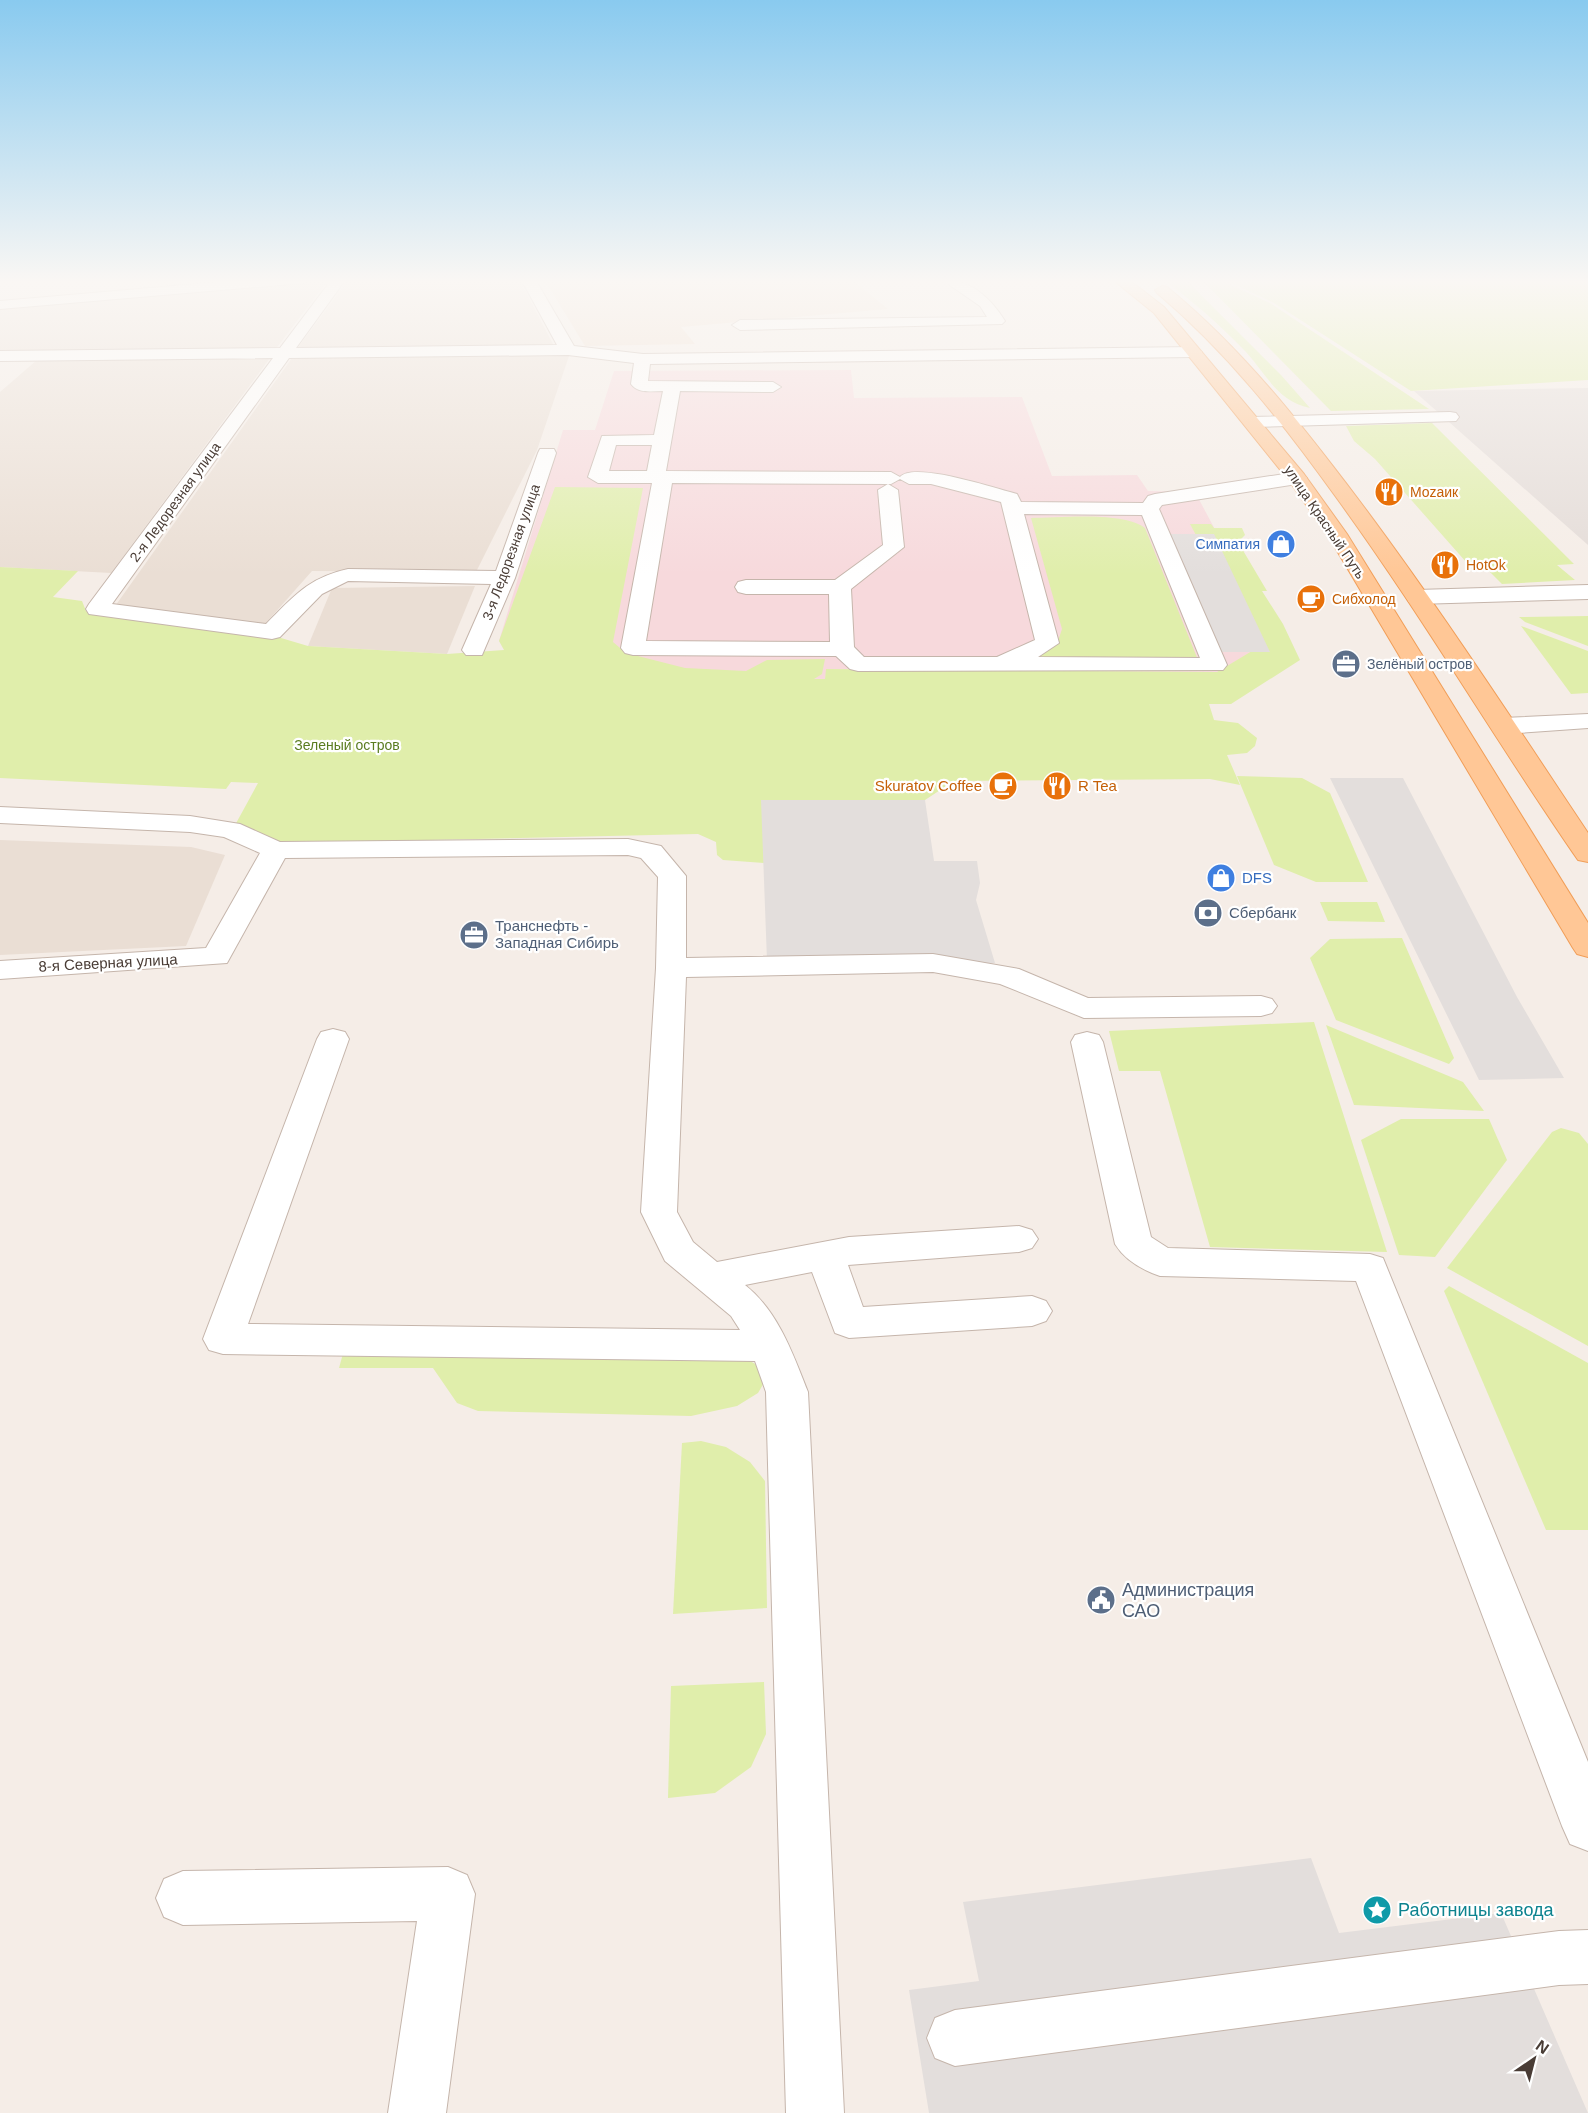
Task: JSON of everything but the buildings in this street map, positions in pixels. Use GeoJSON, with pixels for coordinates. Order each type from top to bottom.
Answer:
{"type":"FeatureCollection","features":[{"type":"Feature","properties":{"kind":"main road","name":"улица Красный Путь"},"geometry":{"type":"LineString","coordinates":[[1215,378],[1297,478],[1340,538],[1588,948]]}},
{"type":"Feature","properties":{"kind":"main road","name":"улица Красный Путь"},"geometry":{"type":"LineString","coordinates":[[1250,378],[1290,421],[1378,538],[1588,854]]}},
{"type":"Feature","properties":{"kind":"street","name":"2-я Ледорезная улица"},"geometry":{"type":"LineString","coordinates":[[266,378],[97,609],[272,632],[316,585],[332,578],[348,575],[504,578]]}},
{"type":"Feature","properties":{"kind":"street"},"geometry":{"type":"LineString","coordinates":[[640,378],[639,384],[650,387],[773,387]]}},
{"type":"Feature","properties":{"kind":"street"},"geometry":{"type":"LineString","coordinates":[[672,387],[662,440],[659,477],[633,648],[842,649],[858,664],[878,664],[882,655],[915,647],[941,651],[951,656],[956,665],[1215,665],[1149,508]]}},
{"type":"Feature","properties":{"kind":"street"},"geometry":{"type":"LineString","coordinates":[[1252,422],[1450,417]]}},
{"type":"Feature","properties":{"kind":"street"},"geometry":{"type":"LineString","coordinates":[[662,440],[608,440],[598,477],[893,481],[931,478],[1010,498],[1047,643],[1028,654],[991,664]]}},
{"type":"Feature","properties":{"kind":"street","name":"3-я Ледорезная улица"},"geometry":{"type":"LineString","coordinates":[[474,651],[504,578],[547,453]]}},
{"type":"Feature","properties":{"kind":"street"},"geometry":{"type":"LineString","coordinates":[[1149,508],[1155,500],[1297,478]]}},
{"type":"Feature","properties":{"kind":"street"},"geometry":{"type":"LineString","coordinates":[[746,587],[840,587],[894,547],[893,481]]}},
{"type":"Feature","properties":{"kind":"street"},"geometry":{"type":"LineString","coordinates":[[1013,508],[1149,508]]}},
{"type":"Feature","properties":{"kind":"street"},"geometry":{"type":"LineString","coordinates":[[840,587],[842,649]]}},
{"type":"Feature","properties":{"kind":"street"},"geometry":{"type":"LineString","coordinates":[[1417,597],[1588,592]]}},
{"type":"Feature","properties":{"kind":"street"},"geometry":{"type":"LineString","coordinates":[[1503,726],[1588,721]]}},
{"type":"Feature","properties":{"kind":"street"},"geometry":{"type":"LineString","coordinates":[[0,815],[190,824],[230,830],[276,850],[628,847],[651,852],[672,876],[671,968],[659,1212],[678,1251],[713,1277],[745,1306],[770,1346],[788,1392],[815,2113]]}},
{"type":"Feature","properties":{"kind":"street","name":"8-я Северная улица"},"geometry":{"type":"LineString","coordinates":[[0,970],[216,957],[276,850]]}},
{"type":"Feature","properties":{"kind":"street"},"geometry":{"type":"LineString","coordinates":[[671,968],[933,963],[1008,976],[1084,1008],[1261,1006]]}},
{"type":"Feature","properties":{"kind":"street"},"geometry":{"type":"LineString","coordinates":[[333,1039],[223,1339],[770,1346]]}},
{"type":"Feature","properties":{"kind":"street"},"geometry":{"type":"LineString","coordinates":[[1087,1042],[1134,1244],[1160,1262],[1370,1268],[1588,1826]]}},
{"type":"Feature","properties":{"kind":"street"},"geometry":{"type":"LineString","coordinates":[[713,1277],[825,1254],[1019,1239]]}},
{"type":"Feature","properties":{"kind":"street"},"geometry":{"type":"LineString","coordinates":[[825,1254],[849,1323],[1032,1311]]}},
{"type":"Feature","properties":{"kind":"street"},"geometry":{"type":"LineString","coordinates":[[183,1898],[448,1894],[417,2113]]}},
{"type":"Feature","properties":{"kind":"street"},"geometry":{"type":"LineString","coordinates":[[955,2038],[1559,1958],[1588,1957]]}},
{"type":"Feature","properties":{"kind":"shaded area"},"geometry":{"type":"Polygon","coordinates":[[[17,378],[256,378],[111,573],[0,567],[0,392],[17,378]]]}},
{"type":"Feature","properties":{"kind":"shaded area"},"geometry":{"type":"Polygon","coordinates":[[[278,378],[562,378],[537,450],[476,572],[312,571],[265,624],[113,609],[278,378]]]}},
{"type":"Feature","properties":{"kind":"shaded area"},"geometry":{"type":"Polygon","coordinates":[[[612,378],[852,378],[854,398],[1022,397],[1052,476],[1137,475],[1148,491],[1195,492],[1280,651],[1232,683],[1026,684],[1020,671],[827,669],[825,679],[609,674],[499,641],[563,430],[595,430],[612,378]]]}},
{"type":"Feature","properties":{"kind":"shaded area"},"geometry":{"type":"Polygon","coordinates":[[[1588,388],[1588,545],[1414,391],[1588,388]]]}},
{"type":"Feature","properties":{"kind":"shaded area"},"geometry":{"type":"Polygon","coordinates":[[[1150,534],[1214,534],[1270,652],[1198,652],[1150,534]]]}},
{"type":"Feature","properties":{"kind":"shaded area"},"geometry":{"type":"Polygon","coordinates":[[[475,586],[447,654],[308,646],[332,588],[475,586]]]}},
{"type":"Feature","properties":{"kind":"shaded area"},"geometry":{"type":"Polygon","coordinates":[[[1330,778],[1403,778],[1517,997],[1564,1078],[1479,1080],[1330,778]]]}},
{"type":"Feature","properties":{"kind":"shaded area"},"geometry":{"type":"Polygon","coordinates":[[[761,800],[925,800],[934,861],[977,861],[980,883],[976,900],[995,963],[767,961],[761,800]]]}},
{"type":"Feature","properties":{"kind":"shaded area"},"geometry":{"type":"Polygon","coordinates":[[[0,840],[191,847],[225,855],[186,946],[0,955],[0,840]]]}},
{"type":"Feature","properties":{"kind":"shaded area"},"geometry":{"type":"Polygon","coordinates":[[[1311,1858],[1339,1933],[1501,1913],[1588,2113],[929,2113],[909,1990],[979,1981],[963,1902],[1311,1858]]]}},
{"type":"Feature","properties":{"kind":"green space"},"geometry":{"type":"Polygon","coordinates":[[[1267,378],[1283,378],[1310,408],[1289,400],[1267,378]]]}},
{"type":"Feature","properties":{"kind":"green space"},"geometry":{"type":"Polygon","coordinates":[[[1298,378],[1382,378],[1429,409],[1331,411],[1298,378]]]}},
{"type":"Feature","properties":{"kind":"green space"},"geometry":{"type":"Polygon","coordinates":[[[1390,378],[1588,378],[1588,380],[1411,391],[1390,378]]]}},
{"type":"Feature","properties":{"kind":"green space"},"geometry":{"type":"Polygon","coordinates":[[[1432,423],[1574,564],[1557,565],[1575,580],[1502,584],[1489,571],[1474,571],[1375,459],[1354,441],[1346,426],[1432,423]]]}},
{"type":"Feature","properties":{"kind":"green space","name":"Зеленый остров"},"geometry":{"type":"Polygon","coordinates":[[[555,487],[643,488],[613,642],[626,653],[685,668],[746,671],[767,660],[825,659],[822,674],[814,679],[825,679],[826,669],[1217,672],[1257,648],[1190,524],[1211,524],[1214,528],[1242,528],[1245,535],[1238,542],[1267,591],[1262,591],[1283,624],[1300,660],[1231,704],[1209,704],[1214,720],[1238,723],[1257,738],[1255,746],[1247,753],[1227,755],[1240,785],[1210,779],[954,781],[925,800],[762,800],[764,863],[723,860],[717,855],[716,842],[698,834],[288,843],[258,841],[234,827],[258,783],[231,782],[226,789],[0,778],[0,567],[78,571],[53,597],[82,601],[86,611],[281,638],[308,646],[447,654],[504,650],[499,641],[555,487]]]}},
{"type":"Feature","properties":{"kind":"green space"},"geometry":{"type":"Polygon","coordinates":[[[1107,517],[1122,519],[1145,528],[1198,660],[1024,659],[1058,641],[1062,629],[1031,518],[1107,517]]]}},
{"type":"Feature","properties":{"kind":"green space"},"geometry":{"type":"Polygon","coordinates":[[[1588,616],[1588,646],[1525,622],[1519,617],[1588,616]]]}},
{"type":"Feature","properties":{"kind":"green space"},"geometry":{"type":"Polygon","coordinates":[[[1521,626],[1588,651],[1588,693],[1571,694],[1521,626]]]}},
{"type":"Feature","properties":{"kind":"green space"},"geometry":{"type":"Polygon","coordinates":[[[1237,776],[1302,778],[1330,793],[1368,882],[1316,882],[1274,865],[1237,776]]]}},
{"type":"Feature","properties":{"kind":"green space"},"geometry":{"type":"Polygon","coordinates":[[[1320,902],[1377,902],[1385,922],[1328,921],[1320,902]]]}},
{"type":"Feature","properties":{"kind":"green space"},"geometry":{"type":"Polygon","coordinates":[[[1402,938],[1454,1058],[1449,1064],[1336,1020],[1310,958],[1330,939],[1402,938]]]}},
{"type":"Feature","properties":{"kind":"green space"},"geometry":{"type":"Polygon","coordinates":[[[1314,1022],[1387,1252],[1210,1247],[1160,1071],[1119,1071],[1109,1031],[1314,1022]]]}},
{"type":"Feature","properties":{"kind":"green space"},"geometry":{"type":"Polygon","coordinates":[[[1326,1025],[1463,1082],[1484,1111],[1354,1105],[1326,1025]]]}},
{"type":"Feature","properties":{"kind":"green space"},"geometry":{"type":"Polygon","coordinates":[[[1401,1119],[1489,1119],[1507,1160],[1435,1257],[1399,1255],[1361,1140],[1401,1119]]]}},
{"type":"Feature","properties":{"kind":"green space"},"geometry":{"type":"Polygon","coordinates":[[[1561,1128],[1579,1133],[1588,1144],[1588,1346],[1447,1268],[1552,1132],[1561,1128]]]}},
{"type":"Feature","properties":{"kind":"green space"},"geometry":{"type":"Polygon","coordinates":[[[1449,1286],[1588,1363],[1588,1530],[1546,1530],[1444,1291],[1449,1286]]]}},
{"type":"Feature","properties":{"kind":"green space"},"geometry":{"type":"Polygon","coordinates":[[[344,1350],[739,1355],[759,1366],[765,1381],[758,1393],[737,1406],[691,1416],[478,1411],[457,1403],[433,1368],[339,1368],[344,1350]]]}},
{"type":"Feature","properties":{"kind":"green space"},"geometry":{"type":"Polygon","coordinates":[[[701,1441],[726,1447],[750,1462],[765,1481],[767,1608],[673,1614],[682,1443],[701,1441]]]}},
{"type":"Feature","properties":{"kind":"green space"},"geometry":{"type":"Polygon","coordinates":[[[764,1682],[766,1734],[751,1767],[715,1793],[668,1798],[671,1686],[764,1682]]]}},
{"type":"Feature","properties":{"kind":"place","name":"Mozaик"},"geometry":{"type":"Point","coordinates":[1389,492]}},
{"type":"Feature","properties":{"kind":"place","name":"Симпатия"},"geometry":{"type":"Point","coordinates":[1281,544]}},
{"type":"Feature","properties":{"kind":"place","name":"HotOk"},"geometry":{"type":"Point","coordinates":[1445,565]}},
{"type":"Feature","properties":{"kind":"place","name":"Сибхолод"},"geometry":{"type":"Point","coordinates":[1311,599]}},
{"type":"Feature","properties":{"kind":"place","name":"Зелёный остров"},"geometry":{"type":"Point","coordinates":[1346,664]}},
{"type":"Feature","properties":{"kind":"place","name":"Skuratov Coffee"},"geometry":{"type":"Point","coordinates":[1003,786]}},
{"type":"Feature","properties":{"kind":"place","name":"R Tea"},"geometry":{"type":"Point","coordinates":[1057,786]}},
{"type":"Feature","properties":{"kind":"place","name":"DFS"},"geometry":{"type":"Point","coordinates":[1221,878]}},
{"type":"Feature","properties":{"kind":"place","name":"Сбербанк"},"geometry":{"type":"Point","coordinates":[1208,913]}},
{"type":"Feature","properties":{"kind":"place","name":"Транснефть - Западная Сибирь"},"geometry":{"type":"Point","coordinates":[474,935]}},
{"type":"Feature","properties":{"kind":"place","name":"Администрация САО"},"geometry":{"type":"Point","coordinates":[1101,1600]}},
{"type":"Feature","properties":{"kind":"place","name":"Работницы завода"},"geometry":{"type":"Point","coordinates":[1377,1910]}}]}
